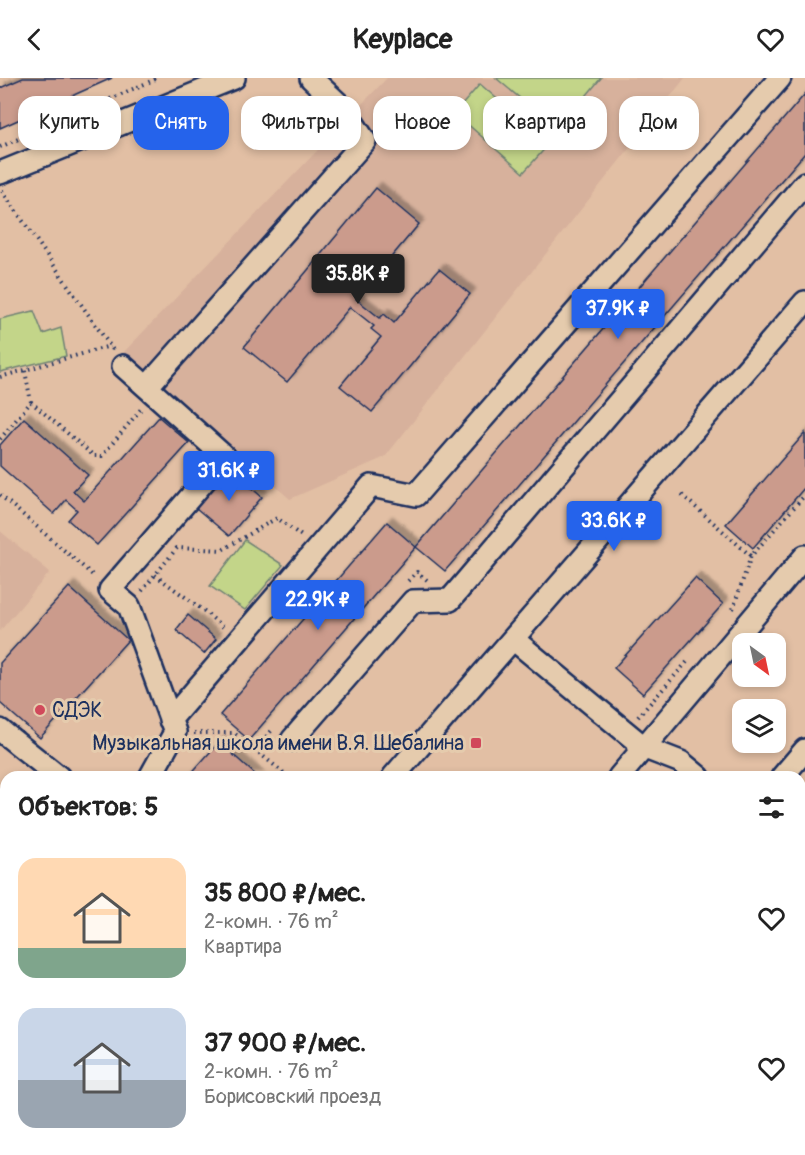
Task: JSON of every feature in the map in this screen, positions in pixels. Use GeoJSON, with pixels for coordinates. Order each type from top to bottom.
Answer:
{"type":"FeatureCollection","features":[{"type":"Feature","properties":{"kind":"street"},"geometry":{"type":"LineString","coordinates":[[0,173],[234,78]]}},
{"type":"Feature","properties":{"kind":"street"},"geometry":{"type":"LineString","coordinates":[[147,395],[365,141],[344,109],[311,78]]}},
{"type":"Feature","properties":{"kind":"street"},"geometry":{"type":"LineString","coordinates":[[153,771],[173,726],[238,641],[371,486],[416,495],[780,78]]}},
{"type":"Feature","properties":{"kind":"street"},"geometry":{"type":"LineString","coordinates":[[285,732],[413,601],[450,600],[805,183]]}},
{"type":"Feature","properties":{"kind":"street"},"geometry":{"type":"LineString","coordinates":[[398,771],[805,302]]}},
{"type":"Feature","properties":{"kind":"street"},"geometry":{"type":"LineString","coordinates":[[123,366],[147,395],[225,457],[110,590],[129,606],[173,726]]}},
{"type":"Feature","properties":{"kind":"street"},"geometry":{"type":"LineString","coordinates":[[624,771],[805,556]]}},
{"type":"Feature","properties":{"kind":"street"},"geometry":{"type":"LineString","coordinates":[[513,639],[645,748],[681,762],[692,771]]}},
{"type":"Feature","properties":{"kind":"street"},"geometry":{"type":"LineString","coordinates":[[0,730],[51,771]]}},
{"type":"Feature","properties":{"kind":"street"},"geometry":{"type":"LineString","coordinates":[[787,771],[805,750]]}},
{"type":"Feature","properties":{"kind":"path"},"geometry":{"type":"LineString","coordinates":[[0,147],[158,78]]}},
{"type":"Feature","properties":{"kind":"path"},"geometry":{"type":"LineString","coordinates":[[0,188],[123,366]]}},
{"type":"Feature","properties":{"kind":"path"},"geometry":{"type":"LineString","coordinates":[[0,377],[110,346]]}},
{"type":"Feature","properties":{"kind":"path"},"geometry":{"type":"LineString","coordinates":[[25,371],[31,402],[94,456],[102,456],[147,395]]}},
{"type":"Feature","properties":{"kind":"path"},"geometry":{"type":"LineString","coordinates":[[0,439],[31,402]]}},
{"type":"Feature","properties":{"kind":"path"},"geometry":{"type":"LineString","coordinates":[[0,495],[110,590]]}},
{"type":"Feature","properties":{"kind":"path"},"geometry":{"type":"LineString","coordinates":[[682,495],[751,556]]}},
{"type":"Feature","properties":{"kind":"path"},"geometry":{"type":"LineString","coordinates":[[733,610],[751,556],[805,495]]}},
{"type":"Feature","properties":{"kind":"path"},"geometry":{"type":"LineString","coordinates":[[129,606],[177,548],[222,550],[277,518],[318,548]]}},
{"type":"Feature","properties":{"kind":"path"},"geometry":{"type":"LineString","coordinates":[[401,589],[417,572],[432,584]]}},
{"type":"Feature","properties":{"kind":"path"},"geometry":{"type":"LineString","coordinates":[[155,575],[203,610],[238,641]]}},
{"type":"Feature","properties":{"kind":"path"},"geometry":{"type":"LineString","coordinates":[[626,731],[694,653]]}},
{"type":"Feature","properties":{"kind":"path"},"geometry":{"type":"LineString","coordinates":[[173,726],[234,733],[281,771]]}},
{"type":"Feature","properties":{"kind":"path"},"geometry":{"type":"LineString","coordinates":[[254,750],[285,732]]}},
{"type":"Feature","properties":{"kind":"shaded area"},"geometry":{"type":"Polygon","coordinates":[[[387,78],[685,78],[671,96],[619,96],[619,150],[628,150],[385,457],[290,499],[123,353],[318,150],[361,150],[361,105],[387,78]]]}},
{"type":"Feature","properties":{"kind":"shaded area"},"geometry":{"type":"Polygon","coordinates":[[[0,531],[50,572],[0,631],[0,531]]]}},
{"type":"Feature","properties":{"kind":"green space"},"geometry":{"type":"Polygon","coordinates":[[[496,78],[601,78],[586,96],[517,96],[496,78]]]}},
{"type":"Feature","properties":{"kind":"green space"},"geometry":{"type":"Polygon","coordinates":[[[480,84],[494,96],[483,96],[483,138],[471,127],[470,96],[480,84]]]}},
{"type":"Feature","properties":{"kind":"green space"},"geometry":{"type":"Polygon","coordinates":[[[497,150],[544,150],[523,173],[497,150]]]}},
{"type":"Feature","properties":{"kind":"green space"},"geometry":{"type":"Polygon","coordinates":[[[34,311],[43,334],[61,328],[66,356],[0,372],[0,319],[34,311]]]}},
{"type":"Feature","properties":{"kind":"green space"},"geometry":{"type":"Polygon","coordinates":[[[245,540],[283,565],[245,610],[210,586],[245,540]]]}},
{"type":"Feature","properties":{"kind":"building"},"geometry":{"type":"Polygon","coordinates":[[[23,78],[112,78],[72,96],[18,96],[18,120],[0,128],[0,88],[23,78]]]}},
{"type":"Feature","properties":{"kind":"building"},"geometry":{"type":"Polygon","coordinates":[[[805,94],[805,153],[445,571],[416,547],[805,94]]]}},
{"type":"Feature","properties":{"kind":"building"},"geometry":{"type":"Polygon","coordinates":[[[376,188],[419,224],[356,299],[380,318],[384,314],[394,323],[439,269],[470,294],[372,412],[340,386],[381,337],[371,329],[374,326],[350,307],[287,382],[244,347],[376,188]]]}},
{"type":"Feature","properties":{"kind":"building"},"geometry":{"type":"Polygon","coordinates":[[[159,417],[189,443],[97,545],[68,520],[77,510],[66,500],[54,514],[0,466],[0,445],[24,418],[88,475],[73,491],[84,501],[159,417]]]}},
{"type":"Feature","properties":{"kind":"building"},"geometry":{"type":"Polygon","coordinates":[[[805,433],[805,487],[753,548],[726,524],[805,433]]]}},
{"type":"Feature","properties":{"kind":"building"},"geometry":{"type":"Polygon","coordinates":[[[229,469],[262,497],[229,536],[196,508],[229,469]]]}},
{"type":"Feature","properties":{"kind":"building"},"geometry":{"type":"Polygon","coordinates":[[[387,522],[416,547],[249,740],[220,715],[387,522]]]}},
{"type":"Feature","properties":{"kind":"building"},"geometry":{"type":"Polygon","coordinates":[[[695,578],[723,604],[643,694],[614,668],[695,578]]]}},
{"type":"Feature","properties":{"kind":"building"},"geometry":{"type":"Polygon","coordinates":[[[69,587],[128,640],[40,738],[0,703],[0,663],[69,587]]]}},
{"type":"Feature","properties":{"kind":"building"},"geometry":{"type":"Polygon","coordinates":[[[188,615],[216,639],[204,654],[176,630],[188,615]]]}},
{"type":"Feature","properties":{"kind":"building"},"geometry":{"type":"Polygon","coordinates":[[[219,742],[251,771],[193,771],[219,742]]]}},
{"type":"Feature","properties":{"kind":"place","name":"СДЭК"},"geometry":{"type":"Point","coordinates":[40,710]}},
{"type":"Feature","properties":{"kind":"place","name":"Музыкальная школа имени В.Я. Шебалина"},"geometry":{"type":"Point","coordinates":[476,743]}}]}
